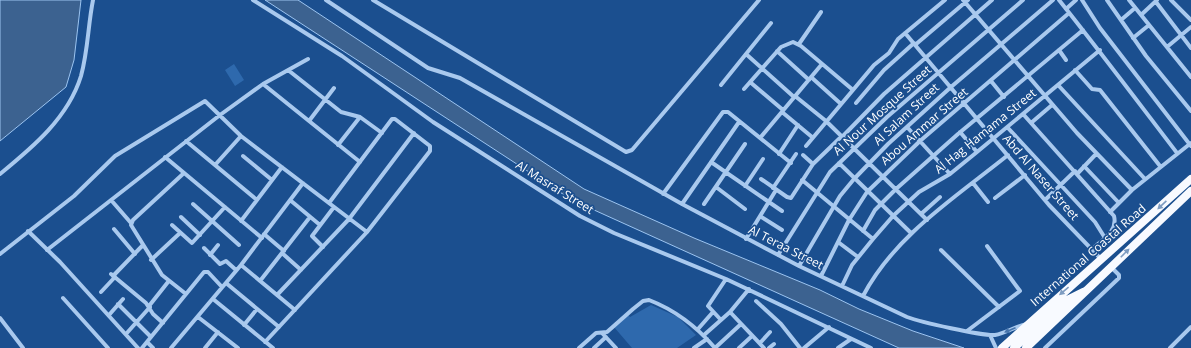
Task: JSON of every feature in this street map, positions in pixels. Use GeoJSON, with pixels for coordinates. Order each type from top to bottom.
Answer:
{"type":"FeatureCollection","features":[{"type":"Feature","properties":{"kind":"highway","name":"International Coastal Road"},"geometry":{"type":"LineString","coordinates":[[1002,348],[1191,179]]}},
{"type":"Feature","properties":{"kind":"highway","name":"International Coastal Road"},"geometry":{"type":"LineString","coordinates":[[1026,348],[1088,290],[1171,208],[1191,191]]}},
{"type":"Feature","properties":{"kind":"highway"},"geometry":{"type":"LineString","coordinates":[[1014,348],[1067,300],[1088,290]]}},
{"type":"Feature","properties":{"kind":"street"},"geometry":{"type":"LineString","coordinates":[[0,174],[44,136],[74,92],[83,66],[93,0]]}},
{"type":"Feature","properties":{"kind":"street","name":"Al Masraf Street"},"geometry":{"type":"LineString","coordinates":[[253,0],[342,56],[433,122],[580,216],[614,233],[749,289],[870,348]]}},
{"type":"Feature","properties":{"kind":"street","name":"Al Teraa Street"},"geometry":{"type":"LineString","coordinates":[[326,0],[428,68],[460,78],[662,194],[799,266],[863,296],[916,320],[990,335],[1004,332],[1029,323]]}},
{"type":"Feature","properties":{"kind":"street"},"geometry":{"type":"LineString","coordinates":[[373,0],[626,152],[632,150],[759,0]]}},
{"type":"Feature","properties":{"kind":"street"},"geometry":{"type":"LineString","coordinates":[[806,146],[853,90],[905,33],[945,0]]}},
{"type":"Feature","properties":{"kind":"street"},"geometry":{"type":"LineString","coordinates":[[761,179],[790,198],[813,164],[873,104],[992,0]]}},
{"type":"Feature","properties":{"kind":"street","name":"Al Nour Mosque Street"},"geometry":{"type":"LineString","coordinates":[[778,255],[816,192],[839,163],[939,72],[1022,0]]}},
{"type":"Feature","properties":{"kind":"street","name":"Al Salam Street"},"geometry":{"type":"LineString","coordinates":[[799,266],[834,207],[854,179],[869,163],[951,86],[1053,0]]}},
{"type":"Feature","properties":{"kind":"street"},"geometry":{"type":"LineString","coordinates":[[1059,0],[1100,50],[1177,153]]}},
{"type":"Feature","properties":{"kind":"street"},"geometry":{"type":"LineString","coordinates":[[1066,9],[1076,0]]}},
{"type":"Feature","properties":{"kind":"street"},"geometry":{"type":"LineString","coordinates":[[1082,0],[1100,28],[1191,144],[1160,166],[1132,190],[1110,212]]}},
{"type":"Feature","properties":{"kind":"street"},"geometry":{"type":"LineString","coordinates":[[1107,0],[1133,38],[1191,111]]}},
{"type":"Feature","properties":{"kind":"street"},"geometry":{"type":"LineString","coordinates":[[1129,0],[1191,77]]}},
{"type":"Feature","properties":{"kind":"street"},"geometry":{"type":"LineString","coordinates":[[1170,0],[1190,18]]}},
{"type":"Feature","properties":{"kind":"street"},"geometry":{"type":"LineString","coordinates":[[856,103],[884,70],[965,1],[1052,106],[1096,154],[1132,190]]}},
{"type":"Feature","properties":{"kind":"street"},"geometry":{"type":"LineString","coordinates":[[1141,15],[1156,1],[1191,48]]}},
{"type":"Feature","properties":{"kind":"street"},"geometry":{"type":"LineString","coordinates":[[1121,20],[1135,8]]}},
{"type":"Feature","properties":{"kind":"street"},"geometry":{"type":"LineString","coordinates":[[799,44],[821,12]]}},
{"type":"Feature","properties":{"kind":"street","name":"Abou Ammar Street"},"geometry":{"type":"LineString","coordinates":[[821,276],[849,220],[867,192],[882,176],[920,141],[1070,13]]}},
{"type":"Feature","properties":{"kind":"street"},"geometry":{"type":"LineString","coordinates":[[721,85],[771,23]]}},
{"type":"Feature","properties":{"kind":"street"},"geometry":{"type":"LineString","coordinates":[[1133,38],[1149,25]]}},
{"type":"Feature","properties":{"kind":"street"},"geometry":{"type":"LineString","coordinates":[[1167,48],[1191,27]]}},
{"type":"Feature","properties":{"kind":"street"},"geometry":{"type":"LineString","coordinates":[[863,231],[870,217],[880,204],[896,189],[960,132],[1083,30]]}},
{"type":"Feature","properties":{"kind":"street","name":"Abd Al Naser Street"},"geometry":{"type":"LineString","coordinates":[[905,33],[951,86],[1044,200],[1102,260]]}},
{"type":"Feature","properties":{"kind":"street"},"geometry":{"type":"LineString","coordinates":[[744,89],[777,51],[788,43],[799,44],[853,90]]}},
{"type":"Feature","properties":{"kind":"street"},"geometry":{"type":"LineString","coordinates":[[1058,50],[1066,60]]}},
{"type":"Feature","properties":{"kind":"street","name":"Al Hag Hamama Street"},"geometry":{"type":"LineString","coordinates":[[842,286],[858,257],[893,216],[908,202],[922,190],[932,186],[950,174],[995,139],[1100,50]]}},
{"type":"Feature","properties":{"kind":"street"},"geometry":{"type":"LineString","coordinates":[[777,51],[841,104]]}},
{"type":"Feature","properties":{"kind":"street"},"geometry":{"type":"LineString","coordinates":[[746,54],[795,97],[826,121],[927,220]]}},
{"type":"Feature","properties":{"kind":"street"},"geometry":{"type":"LineString","coordinates":[[47,250],[220,115],[263,84],[308,59]]}},
{"type":"Feature","properties":{"kind":"street"},"geometry":{"type":"LineString","coordinates":[[760,138],[822,64]]}},
{"type":"Feature","properties":{"kind":"street"},"geometry":{"type":"LineString","coordinates":[[1187,72],[1191,68]]}},
{"type":"Feature","properties":{"kind":"street"},"geometry":{"type":"LineString","coordinates":[[288,70],[344,114],[360,117],[382,133]]}},
{"type":"Feature","properties":{"kind":"street"},"geometry":{"type":"LineString","coordinates":[[1075,70],[1092,88],[1100,90],[1160,166]]}},
{"type":"Feature","properties":{"kind":"street"},"geometry":{"type":"LineString","coordinates":[[991,81],[1004,97]]}},
{"type":"Feature","properties":{"kind":"street"},"geometry":{"type":"LineString","coordinates":[[750,82],[812,137]]}},
{"type":"Feature","properties":{"kind":"street"},"geometry":{"type":"LineString","coordinates":[[263,84],[360,162]]}},
{"type":"Feature","properties":{"kind":"street"},"geometry":{"type":"LineString","coordinates":[[1058,85],[1145,179]]}},
{"type":"Feature","properties":{"kind":"street"},"geometry":{"type":"LineString","coordinates":[[309,121],[334,88]]}},
{"type":"Feature","properties":{"kind":"street"},"geometry":{"type":"LineString","coordinates":[[0,254],[74,196],[115,156],[197,105],[207,101],[241,136],[367,232]]}},
{"type":"Feature","properties":{"kind":"street"},"geometry":{"type":"LineString","coordinates":[[1031,123],[1052,106]]}},
{"type":"Feature","properties":{"kind":"street"},"geometry":{"type":"LineString","coordinates":[[662,194],[721,113],[728,112],[791,162]]}},
{"type":"Feature","properties":{"kind":"street"},"geometry":{"type":"LineString","coordinates":[[1023,114],[1114,216],[1115,227],[1092,249]]}},
{"type":"Feature","properties":{"kind":"street"},"geometry":{"type":"LineString","coordinates":[[338,144],[360,117]]}},
{"type":"Feature","properties":{"kind":"street"},"geometry":{"type":"LineString","coordinates":[[265,342],[367,232],[430,151],[430,146],[394,119],[329,203]]}},
{"type":"Feature","properties":{"kind":"street"},"geometry":{"type":"LineString","coordinates":[[682,204],[739,122]]}},
{"type":"Feature","properties":{"kind":"street"},"geometry":{"type":"LineString","coordinates":[[779,154],[798,125]]}},
{"type":"Feature","properties":{"kind":"street"},"geometry":{"type":"LineString","coordinates":[[907,127],[950,174]]}},
{"type":"Feature","properties":{"kind":"street"},"geometry":{"type":"LineString","coordinates":[[1008,128],[1095,222],[1105,238]]}},
{"type":"Feature","properties":{"kind":"street"},"geometry":{"type":"LineString","coordinates":[[960,132],[977,152]]}},
{"type":"Feature","properties":{"kind":"street"},"geometry":{"type":"LineString","coordinates":[[277,295],[349,219],[414,133]]}},
{"type":"Feature","properties":{"kind":"street"},"geometry":{"type":"LineString","coordinates":[[215,165],[241,136]]}},
{"type":"Feature","properties":{"kind":"street"},"geometry":{"type":"LineString","coordinates":[[186,141],[257,200]]}},
{"type":"Feature","properties":{"kind":"street"},"geometry":{"type":"LineString","coordinates":[[704,204],[745,144]]}},
{"type":"Feature","properties":{"kind":"street"},"geometry":{"type":"LineString","coordinates":[[746,239],[796,154]]}},
{"type":"Feature","properties":{"kind":"street"},"geometry":{"type":"LineString","coordinates":[[1044,200],[1096,154]]}},
{"type":"Feature","properties":{"kind":"street"},"geometry":{"type":"LineString","coordinates":[[803,155],[813,164]]}},
{"type":"Feature","properties":{"kind":"street"},"geometry":{"type":"LineString","coordinates":[[863,296],[882,264],[911,233],[1008,155]]}},
{"type":"Feature","properties":{"kind":"street"},"geometry":{"type":"LineString","coordinates":[[243,156],[272,180]]}},
{"type":"Feature","properties":{"kind":"street"},"geometry":{"type":"LineString","coordinates":[[165,158],[241,221],[283,252],[301,270]]}},
{"type":"Feature","properties":{"kind":"street"},"geometry":{"type":"LineString","coordinates":[[745,186],[763,160]]}},
{"type":"Feature","properties":{"kind":"street"},"geometry":{"type":"LineString","coordinates":[[711,162],[782,211]]}},
{"type":"Feature","properties":{"kind":"street"},"geometry":{"type":"LineString","coordinates":[[839,163],[867,192],[911,233]]}},
{"type":"Feature","properties":{"kind":"street"},"geometry":{"type":"LineString","coordinates":[[1084,166],[1119,203]]}},
{"type":"Feature","properties":{"kind":"street"},"geometry":{"type":"LineString","coordinates":[[241,221],[282,167]]}},
{"type":"Feature","properties":{"kind":"street"},"geometry":{"type":"LineString","coordinates":[[131,223],[184,173]]}},
{"type":"Feature","properties":{"kind":"street"},"geometry":{"type":"LineString","coordinates":[[995,198],[1025,175]]}},
{"type":"Feature","properties":{"kind":"street"},"geometry":{"type":"LineString","coordinates":[[802,180],[873,239]]}},
{"type":"Feature","properties":{"kind":"street"},"geometry":{"type":"LineString","coordinates":[[171,348],[241,265],[303,183]]}},
{"type":"Feature","properties":{"kind":"street"},"geometry":{"type":"LineString","coordinates":[[973,183],[988,202]]}},
{"type":"Feature","properties":{"kind":"street"},"geometry":{"type":"LineString","coordinates":[[716,187],[745,209]]}},
{"type":"Feature","properties":{"kind":"street"},"geometry":{"type":"LineString","coordinates":[[921,214],[940,196]]}},
{"type":"Feature","properties":{"kind":"street"},"geometry":{"type":"LineString","coordinates":[[111,200],[131,223],[133,230],[151,260],[168,282],[186,294]]}},
{"type":"Feature","properties":{"kind":"street"},"geometry":{"type":"LineString","coordinates":[[290,200],[320,225]]}},
{"type":"Feature","properties":{"kind":"street"},"geometry":{"type":"LineString","coordinates":[[193,204],[240,245]]}},
{"type":"Feature","properties":{"kind":"street"},"geometry":{"type":"LineString","coordinates":[[172,225],[192,243],[225,207]]}},
{"type":"Feature","properties":{"kind":"street"},"geometry":{"type":"LineString","coordinates":[[323,247],[312,236],[334,207]]}},
{"type":"Feature","properties":{"kind":"street"},"geometry":{"type":"LineString","coordinates":[[760,216],[782,230]]}},
{"type":"Feature","properties":{"kind":"street"},"geometry":{"type":"LineString","coordinates":[[181,217],[200,235]]}},
{"type":"Feature","properties":{"kind":"street"},"geometry":{"type":"LineString","coordinates":[[260,281],[310,217]]}},
{"type":"Feature","properties":{"kind":"street"},"geometry":{"type":"LineString","coordinates":[[114,229],[135,254]]}},
{"type":"Feature","properties":{"kind":"street"},"geometry":{"type":"LineString","coordinates":[[28,231],[109,315],[138,348]]}},
{"type":"Feature","properties":{"kind":"street"},"geometry":{"type":"LineString","coordinates":[[151,260],[180,233]]}},
{"type":"Feature","properties":{"kind":"street"},"geometry":{"type":"LineString","coordinates":[[838,242],[858,257]]}},
{"type":"Feature","properties":{"kind":"street"},"geometry":{"type":"LineString","coordinates":[[210,255],[218,245]]}},
{"type":"Feature","properties":{"kind":"street"},"geometry":{"type":"LineString","coordinates":[[100,292],[113,276],[143,246]]}},
{"type":"Feature","properties":{"kind":"street"},"geometry":{"type":"LineString","coordinates":[[967,330],[1020,291],[987,246]]}},
{"type":"Feature","properties":{"kind":"street"},"geometry":{"type":"LineString","coordinates":[[204,248],[220,264],[226,261],[236,270]]}},
{"type":"Feature","properties":{"kind":"street"},"geometry":{"type":"LineString","coordinates":[[940,250],[999,307]]}},
{"type":"Feature","properties":{"kind":"street"},"geometry":{"type":"LineString","coordinates":[[241,265],[295,310]]}},
{"type":"Feature","properties":{"kind":"street"},"geometry":{"type":"LineString","coordinates":[[1045,348],[1119,278],[1119,275],[1111,267]]}},
{"type":"Feature","properties":{"kind":"street"},"geometry":{"type":"LineString","coordinates":[[142,348],[206,271],[222,287]]}},
{"type":"Feature","properties":{"kind":"street"},"geometry":{"type":"LineString","coordinates":[[113,276],[149,306],[153,314],[163,323]]}},
{"type":"Feature","properties":{"kind":"street"},"geometry":{"type":"LineString","coordinates":[[721,320],[708,306],[726,279]]}},
{"type":"Feature","properties":{"kind":"street"},"geometry":{"type":"LineString","coordinates":[[126,334],[168,282]]}},
{"type":"Feature","properties":{"kind":"street"},"geometry":{"type":"LineString","coordinates":[[226,283],[279,327]]}},
{"type":"Feature","properties":{"kind":"street"},"geometry":{"type":"LineString","coordinates":[[694,348],[730,312],[749,289]]}},
{"type":"Feature","properties":{"kind":"street"},"geometry":{"type":"LineString","coordinates":[[63,298],[108,348]]}},
{"type":"Feature","properties":{"kind":"street"},"geometry":{"type":"LineString","coordinates":[[109,315],[123,299]]}},
{"type":"Feature","properties":{"kind":"street"},"geometry":{"type":"LineString","coordinates":[[213,299],[273,348]]}},
{"type":"Feature","properties":{"kind":"street"},"geometry":{"type":"LineString","coordinates":[[579,348],[596,333],[607,332],[638,305],[649,300],[680,316],[698,329],[715,348],[741,324]]}},
{"type":"Feature","properties":{"kind":"street"},"geometry":{"type":"LineString","coordinates":[[756,301],[781,324],[800,348]]}},
{"type":"Feature","properties":{"kind":"street"},"geometry":{"type":"LineString","coordinates":[[118,304],[151,337]]}},
{"type":"Feature","properties":{"kind":"street"},"geometry":{"type":"LineString","coordinates":[[244,325],[257,309]]}},
{"type":"Feature","properties":{"kind":"street"},"geometry":{"type":"LineString","coordinates":[[698,329],[712,312]]}},
{"type":"Feature","properties":{"kind":"street"},"geometry":{"type":"LineString","coordinates":[[730,312],[764,348]]}},
{"type":"Feature","properties":{"kind":"street"},"geometry":{"type":"LineString","coordinates":[[198,317],[238,348]]}},
{"type":"Feature","properties":{"kind":"street"},"geometry":{"type":"LineString","coordinates":[[0,318],[23,348]]}},
{"type":"Feature","properties":{"kind":"street"},"geometry":{"type":"LineString","coordinates":[[1170,348],[1191,327]]}},
{"type":"Feature","properties":{"kind":"street"},"geometry":{"type":"LineString","coordinates":[[804,348],[829,328]]}},
{"type":"Feature","properties":{"kind":"street"},"geometry":{"type":"LineString","coordinates":[[205,348],[218,332]]}},
{"type":"Feature","properties":{"kind":"street"},"geometry":{"type":"LineString","coordinates":[[760,343],[770,332]]}},
{"type":"Feature","properties":{"kind":"street"},"geometry":{"type":"LineString","coordinates":[[602,333],[616,348]]}},
{"type":"Feature","properties":{"kind":"street"},"geometry":{"type":"LineString","coordinates":[[990,335],[996,348]]}},
{"type":"Feature","properties":{"kind":"street"},"geometry":{"type":"LineString","coordinates":[[740,348],[752,336]]}},
{"type":"Feature","properties":{"kind":"street"},"geometry":{"type":"LineString","coordinates":[[594,348],[606,337]]}},
{"type":"Feature","properties":{"kind":"street"},"geometry":{"type":"LineString","coordinates":[[838,348],[851,339]]}},
{"type":"Feature","properties":{"kind":"street"},"geometry":{"type":"LineString","coordinates":[[147,342],[153,348]]}},
{"type":"Feature","properties":{"kind":"street"},"geometry":{"type":"LineString","coordinates":[[769,348],[774,344]]}},
{"type":"Feature","properties":{"kind":"street"},"geometry":{"type":"LineString","coordinates":[[844,344],[848,348]]}},
{"type":"Feature","properties":{"kind":"shaded area"},"geometry":{"type":"Polygon","coordinates":[[[0,0],[81,0],[74,60],[66,87],[0,141],[0,0]]]}},
{"type":"Feature","properties":{"kind":"shaded area"},"geometry":{"type":"Polygon","coordinates":[[[265,0],[298,0],[584,189],[694,238],[820,290],[859,309],[913,331],[964,348],[899,348],[572,200],[265,0]]]}},
{"type":"Feature","properties":{"kind":"shaded area"},"geometry":{"type":"Polygon","coordinates":[[[234,64],[244,80],[235,86],[225,70],[234,64]]]}},
{"type":"Feature","properties":{"kind":"shaded area"},"geometry":{"type":"Polygon","coordinates":[[[651,305],[678,317],[696,335],[677,348],[632,348],[614,327],[628,315],[630,317],[651,305]]]}}]}
